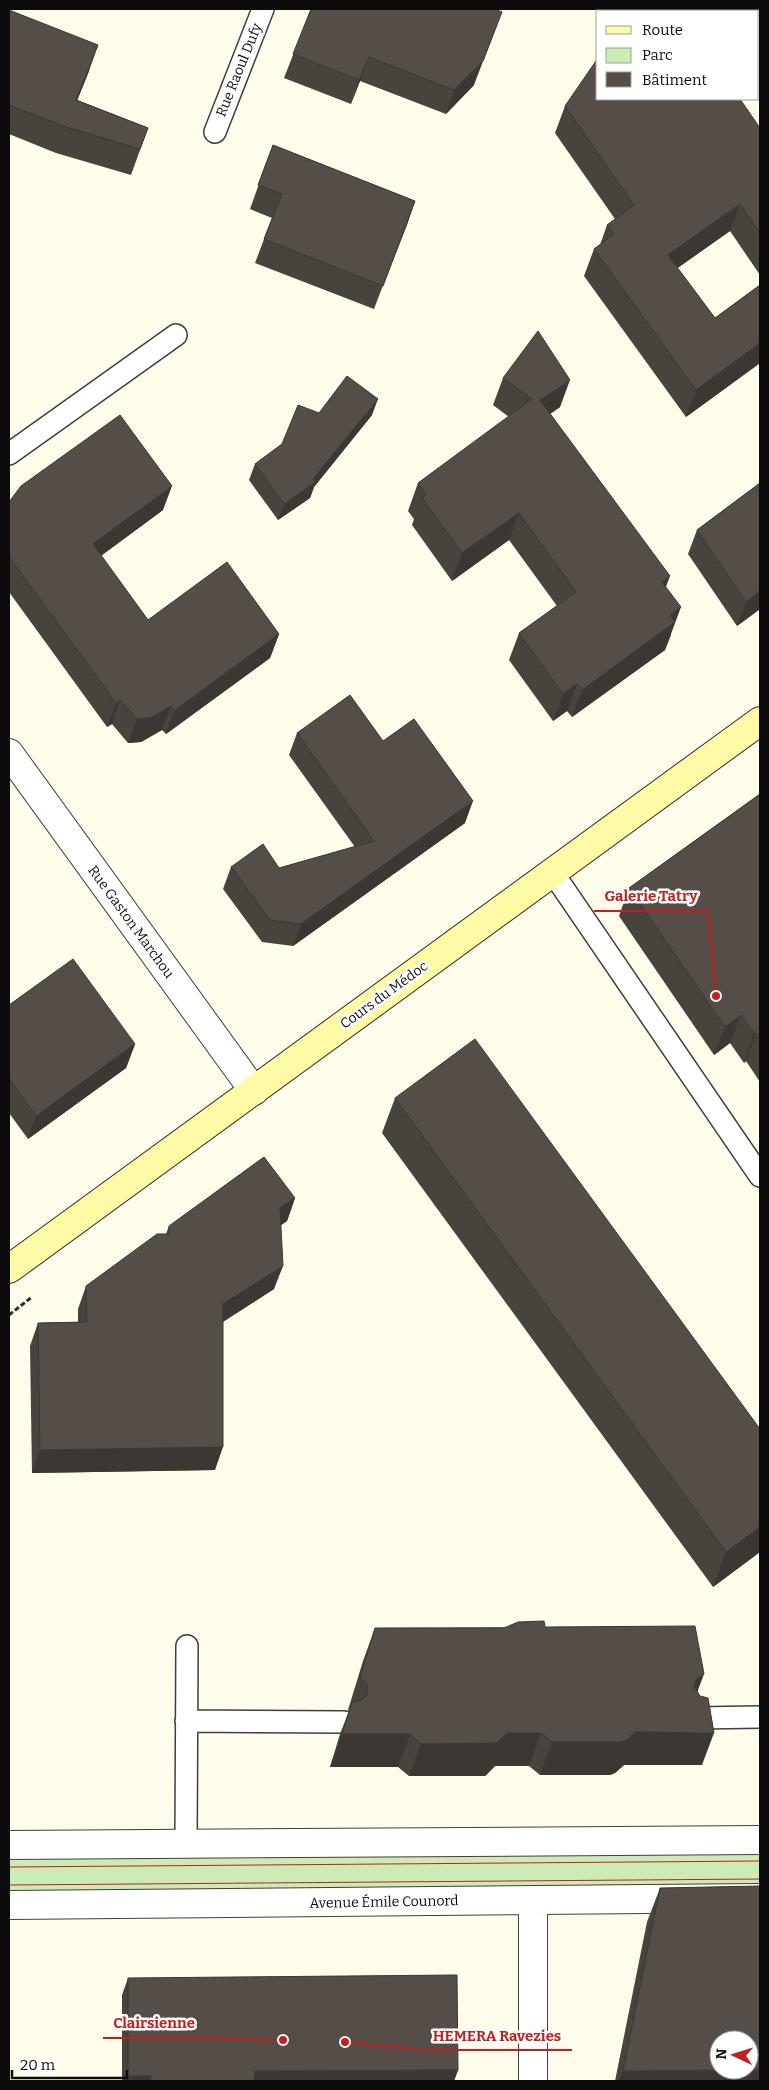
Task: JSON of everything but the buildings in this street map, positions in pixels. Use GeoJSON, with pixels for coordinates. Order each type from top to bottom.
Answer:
{"type":"FeatureCollection","features":[{"type":"Feature","properties":{"kind":"main road","name":"Cours du Médoc"},"geometry":{"type":"LineString","coordinates":[[9,1269],[760,721]]}},
{"type":"Feature","properties":{"kind":"street","name":"Rue Gaston Marchou"},"geometry":{"type":"LineString","coordinates":[[9,753],[254,1091]]}},
{"type":"Feature","properties":{"kind":"street"},"geometry":{"type":"LineString","coordinates":[[9,1845],[760,1840]]}},
{"type":"Feature","properties":{"kind":"street","name":"Avenue Émile Counord"},"geometry":{"type":"LineString","coordinates":[[9,1905],[760,1898]]}},
{"type":"Feature","properties":{"kind":"street"},"geometry":{"type":"LineString","coordinates":[[532,1900],[534,2081]]}},
{"type":"Feature","properties":{"kind":"lane","name":"Rue Raoul Dufy"},"geometry":{"type":"LineString","coordinates":[[215,132],[263,9]]}},
{"type":"Feature","properties":{"kind":"lane"},"geometry":{"type":"LineString","coordinates":[[9,454],[176,334]]}},
{"type":"Feature","properties":{"kind":"lane"},"geometry":{"type":"LineString","coordinates":[[553,873],[760,1176]]}},
{"type":"Feature","properties":{"kind":"lane"},"geometry":{"type":"LineString","coordinates":[[186,1843],[187,1646]]}},
{"type":"Feature","properties":{"kind":"lane"},"geometry":{"type":"LineString","coordinates":[[695,1718],[760,1717]]}},
{"type":"Feature","properties":{"kind":"lane"},"geometry":{"type":"LineString","coordinates":[[186,1721],[344,1722]]}},
{"type":"Feature","properties":{"kind":"green space"},"geometry":{"type":"Polygon","coordinates":[[[760,1852],[760,1887],[9,1893],[9,1858],[760,1852]]]}},
{"type":"Feature","properties":{"kind":"tram line"},"geometry":{"type":"LineString","coordinates":[[9,1867],[760,1861]]}},
{"type":"Feature","properties":{"kind":"tram line"},"geometry":{"type":"LineString","coordinates":[[9,1885],[760,1879]]}},
{"type":"Feature","properties":{"kind":"place","name":"Galerie Tatry"},"geometry":{"type":"Point","coordinates":[716,996]}},
{"type":"Feature","properties":{"kind":"place","name":"Clairsienne"},"geometry":{"type":"Point","coordinates":[283,2040]}},
{"type":"Feature","properties":{"kind":"place","name":"HEMERA Ravezies"},"geometry":{"type":"Point","coordinates":[345,2042]}}]}
